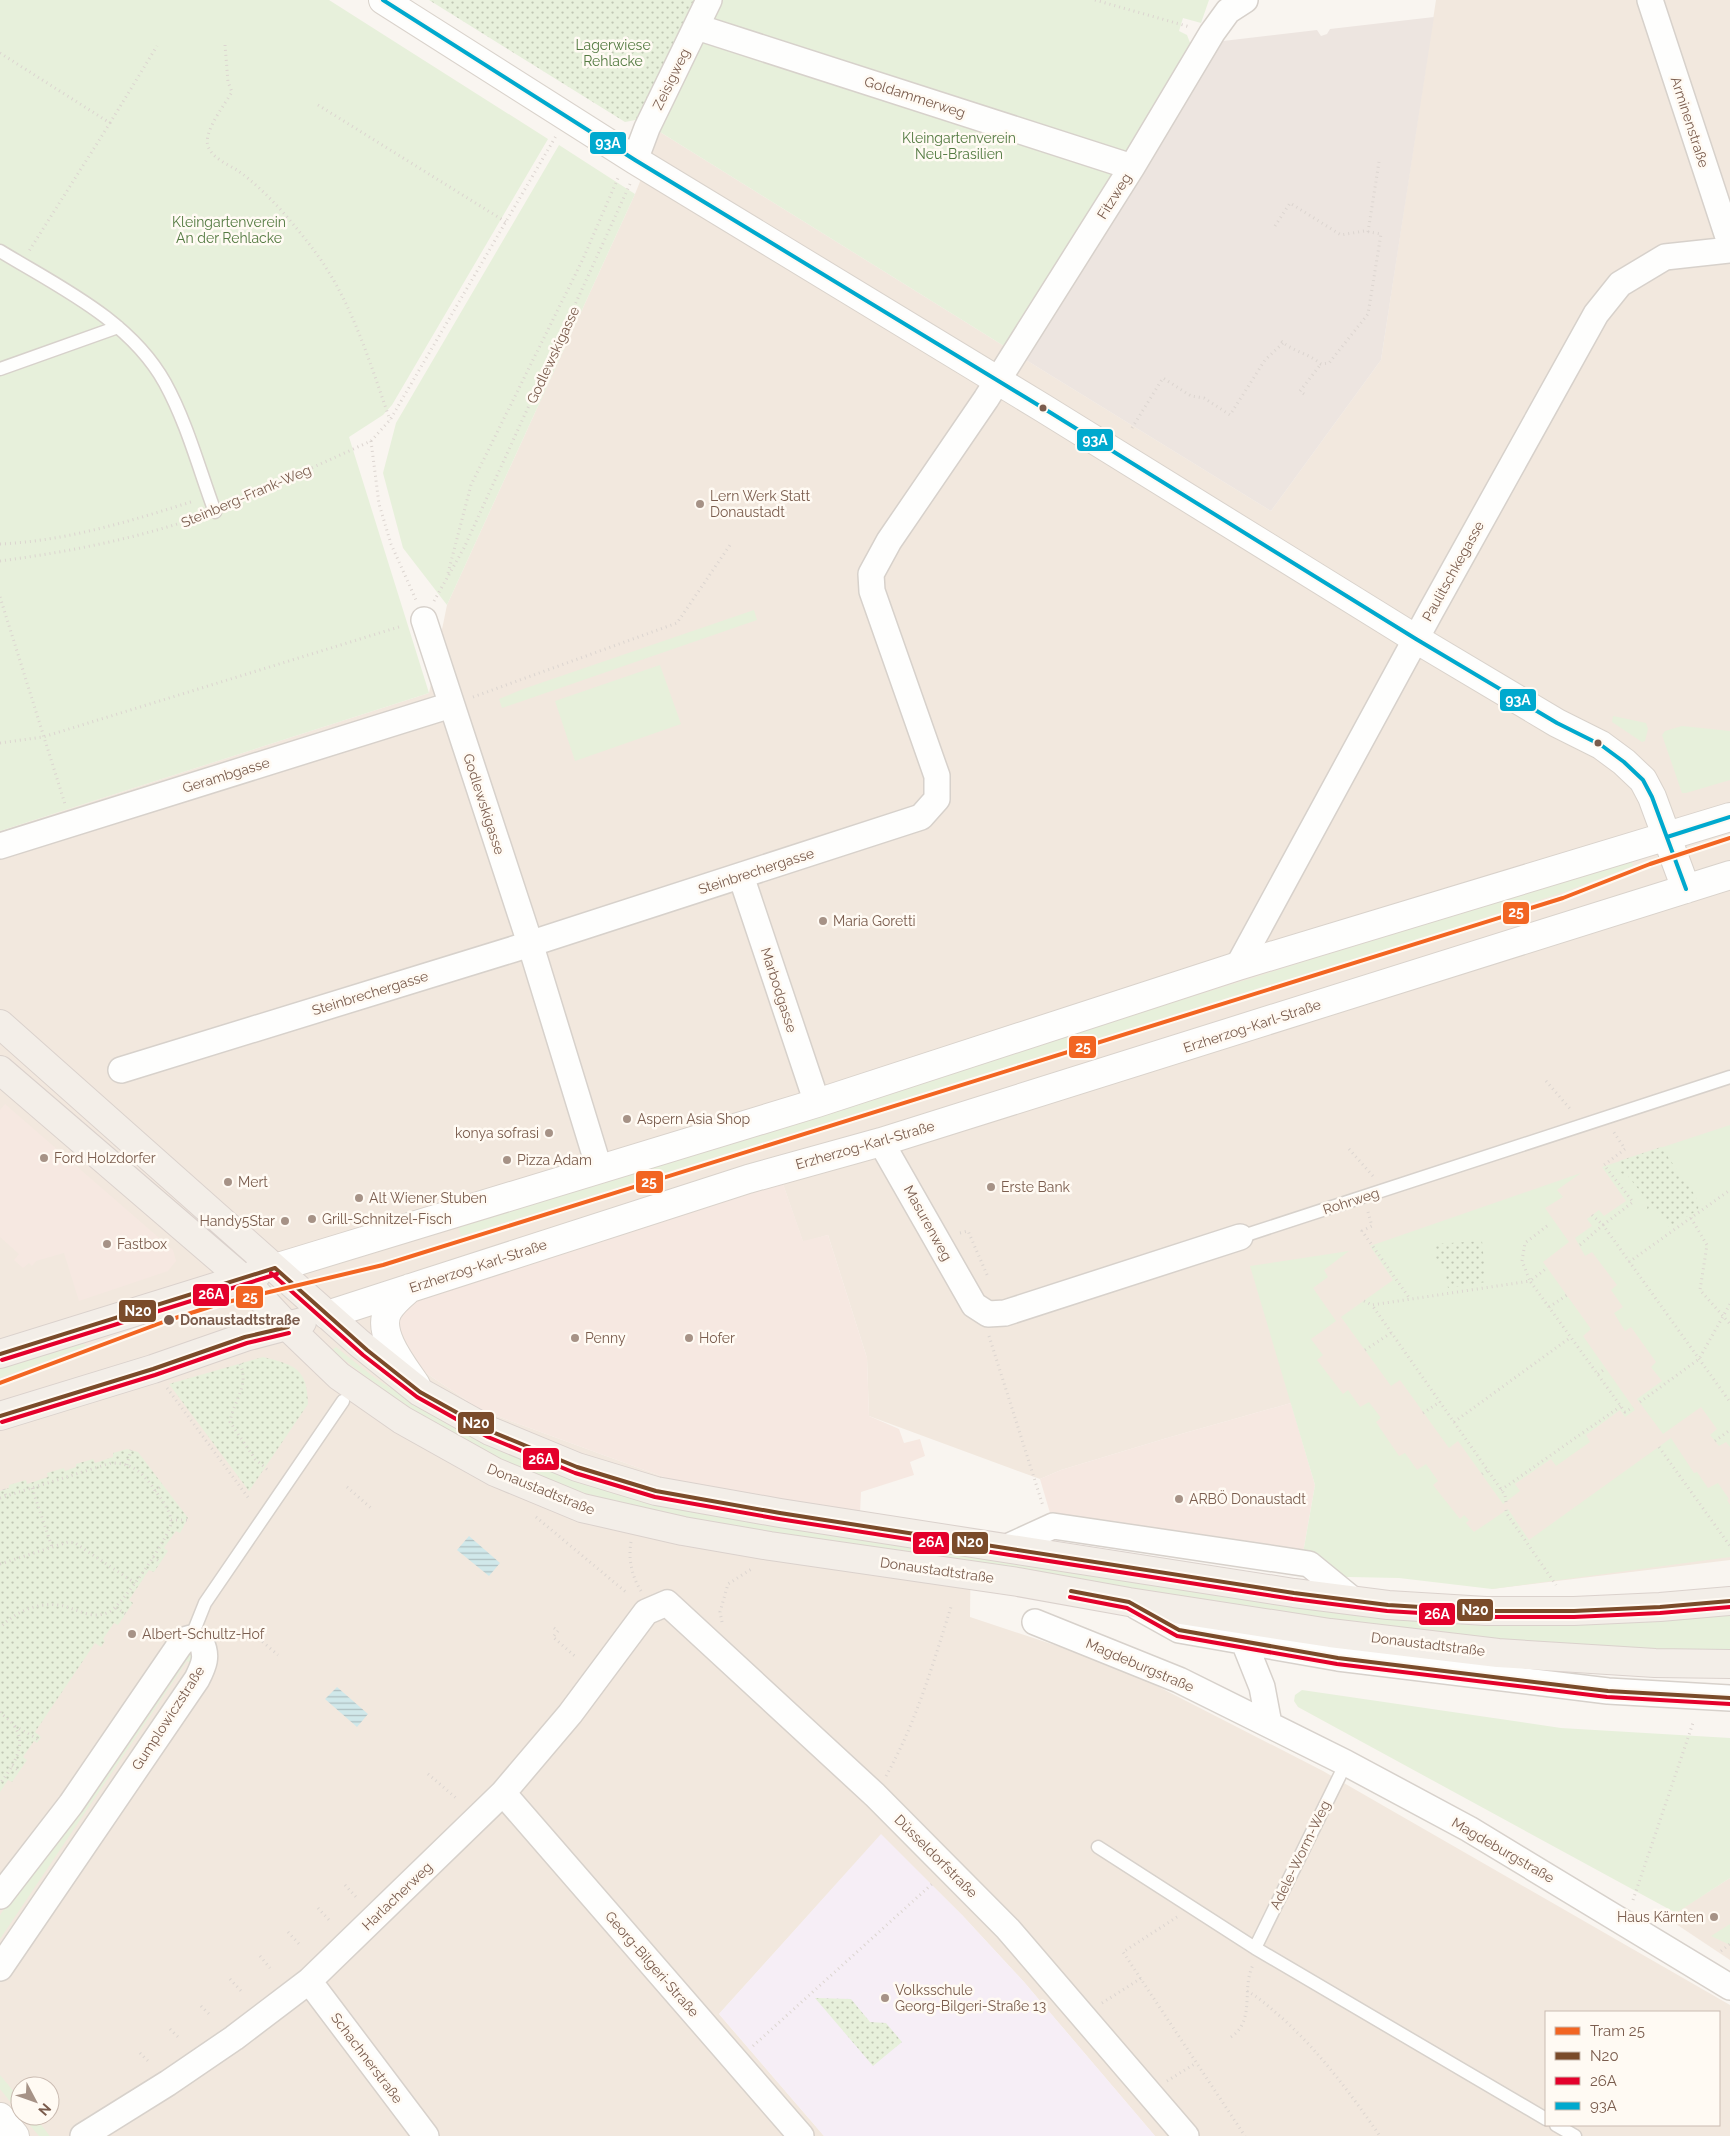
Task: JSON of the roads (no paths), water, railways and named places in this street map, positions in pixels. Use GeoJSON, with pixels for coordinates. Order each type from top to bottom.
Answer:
{"type":"FeatureCollection","features":[{"type":"Feature","properties":{"kind":"main road"},"geometry":{"type":"LineString","coordinates":[[383,0],[568,116],[626,169],[997,380],[1416,639],[1557,724],[1601,745],[1624,762],[1643,780],[1686,889]]}},
{"type":"Feature","properties":{"kind":"main road"},"geometry":{"type":"LineString","coordinates":[[0,1354],[599,1168],[817,1103],[1238,966],[1730,817]]}},
{"type":"Feature","properties":{"kind":"main road","name":"Erzherzog-Karl-Straße"},"geometry":{"type":"LineString","coordinates":[[0,1416],[245,1337],[327,1315],[748,1179],[882,1142],[1730,875]]}},
{"type":"Feature","properties":{"kind":"main road"},"geometry":{"type":"LineString","coordinates":[[0,1024],[366,1350],[420,1392],[490,1431],[577,1467],[656,1491],[756,1509],[1388,1605],[1486,1611],[1660,1607],[1730,1601]]}},
{"type":"Feature","properties":{"kind":"main road","name":"Donaustadtstraße"},"geometry":{"type":"LineString","coordinates":[[0,1070],[242,1278],[340,1376],[402,1420],[495,1472],[582,1508],[683,1531],[770,1546],[1018,1582],[1129,1602],[1330,1633],[1498,1653],[1655,1663],[1730,1664]]}},
{"type":"Feature","properties":{"kind":"main road"},"geometry":{"type":"LineString","coordinates":[[411,1288],[395,1302],[387,1313],[385,1331],[394,1353],[420,1392]]}},
{"type":"Feature","properties":{"kind":"main road"},"geometry":{"type":"LineString","coordinates":[[0,2117],[15,2136]]}},
{"type":"Feature","properties":{"kind":"street","name":"Zeisigweg"},"geometry":{"type":"LineString","coordinates":[[626,169],[709,0]]}},
{"type":"Feature","properties":{"kind":"street","name":"Arminenstraße"},"geometry":{"type":"LineString","coordinates":[[1650,0],[1730,243]]}},
{"type":"Feature","properties":{"kind":"street","name":"Fitzweg"},"geometry":{"type":"LineString","coordinates":[[997,380],[1132,167],[1212,34],[1236,6]]}},
{"type":"Feature","properties":{"kind":"street","name":"Goldammerweg"},"geometry":{"type":"LineString","coordinates":[[697,27],[1132,167]]}},
{"type":"Feature","properties":{"kind":"street","name":"Paulitschkegasse"},"geometry":{"type":"LineString","coordinates":[[1238,966],[1596,314],[1620,284],[1665,257],[1730,250]]}},
{"type":"Feature","properties":{"kind":"street","name":"Steinbrechergasse"},"geometry":{"type":"LineString","coordinates":[[121,1070],[530,943],[921,817],[937,799],[937,776],[872,591],[871,574],[889,541],[947,458],[997,380]]}},
{"type":"Feature","properties":{"kind":"street","name":"Godlewskigasse"},"geometry":{"type":"LineString","coordinates":[[424,620],[530,943],[599,1168]]}},
{"type":"Feature","properties":{"kind":"street","name":"Gerambgasse"},"geometry":{"type":"LineString","coordinates":[[0,846],[451,705]]}},
{"type":"Feature","properties":{"kind":"street","name":"Marbodgasse"},"geometry":{"type":"LineString","coordinates":[[741,876],[817,1103]]}},
{"type":"Feature","properties":{"kind":"street","name":"Masurenweg"},"geometry":{"type":"LineString","coordinates":[[882,1142],[981,1309]]}},
{"type":"Feature","properties":{"kind":"street","name":"Rohrweg"},"geometry":{"type":"LineString","coordinates":[[981,1309],[1005,1313],[1240,1237]]}},
{"type":"Feature","properties":{"kind":"street","name":"Donaustadtstraße"},"geometry":{"type":"LineString","coordinates":[[1129,1602],[1180,1630],[1338,1658],[1608,1691],[1730,1698]]}},
{"type":"Feature","properties":{"kind":"street","name":"Düsseldorfstraße"},"geometry":{"type":"LineString","coordinates":[[657,1606],[667,1603],[868,1789],[1008,1929],[1186,2136]]}},
{"type":"Feature","properties":{"kind":"street","name":"Harlacherweg"},"geometry":{"type":"LineString","coordinates":[[83,2136],[168,2084],[234,2038],[309,1980],[503,1792],[570,1714],[646,1612],[657,1606]]}},
{"type":"Feature","properties":{"kind":"street","name":"Magdeburgstraße"},"geometry":{"type":"LineString","coordinates":[[1035,1622],[1180,1680],[1346,1763],[1469,1829],[1730,1986]]}},
{"type":"Feature","properties":{"kind":"street"},"geometry":{"type":"LineString","coordinates":[[0,1896],[71,1804],[179,1646],[184,1640],[191,1638]]}},
{"type":"Feature","properties":{"kind":"street","name":"Gumplowiczstraße"},"geometry":{"type":"LineString","coordinates":[[0,1968],[197,1679],[206,1653],[201,1642],[191,1638]]}},
{"type":"Feature","properties":{"kind":"street"},"geometry":{"type":"LineString","coordinates":[[1244,1642],[1262,1687],[1269,1724]]}},
{"type":"Feature","properties":{"kind":"street"},"geometry":{"type":"LineString","coordinates":[[1262,1687],[1269,1674],[1289,1649]]}},
{"type":"Feature","properties":{"kind":"street","name":"Georg-Bilgeri-Straße"},"geometry":{"type":"LineString","coordinates":[[503,1792],[801,2136]]}},
{"type":"Feature","properties":{"kind":"street","name":"Schachnerstraße"},"geometry":{"type":"LineString","coordinates":[[309,1980],[426,2136]]}},
{"type":"Feature","properties":{"kind":"lane"},"geometry":{"type":"LineString","coordinates":[[0,251],[95,309],[118,327],[141,349],[165,383],[178,411],[215,512]]}},
{"type":"Feature","properties":{"kind":"lane"},"geometry":{"type":"LineString","coordinates":[[0,369],[118,327]]}},
{"type":"Feature","properties":{"kind":"lane","name":"Rohrweg"},"geometry":{"type":"LineString","coordinates":[[1240,1237],[1730,1077]]}},
{"type":"Feature","properties":{"kind":"lane"},"geometry":{"type":"LineString","coordinates":[[191,1638],[205,1603],[343,1401]]}},
{"type":"Feature","properties":{"kind":"lane","name":"Adele-Worm-Weg"},"geometry":{"type":"LineString","coordinates":[[1258,1950],[1346,1763]]}},
{"type":"Feature","properties":{"kind":"lane"},"geometry":{"type":"LineString","coordinates":[[1098,1847],[1258,1950],[1545,2118]]}},
{"type":"Feature","properties":{"kind":"lane"},"geometry":{"type":"LineString","coordinates":[[1558,2126],[1575,2136]]}},
{"type":"Feature","properties":{"kind":"water"},"geometry":{"type":"Polygon","coordinates":[[[469,1536],[500,1563],[489,1576],[457,1550],[469,1536]]]}},
{"type":"Feature","properties":{"kind":"water"},"geometry":{"type":"Polygon","coordinates":[[[337,1687],[368,1714],[357,1727],[325,1699],[337,1687]]]}},
{"type":"Feature","properties":{"kind":"tram line","name":"25"},"geometry":{"type":"LineString","coordinates":[[0,1383],[166,1321],[219,1304],[383,1265],[1563,898],[1650,864],[1730,838]]}},
{"type":"Feature","properties":{"kind":"place","name":"Lern Werk Statt Donaustadt"},"geometry":{"type":"Point","coordinates":[700,504]}},
{"type":"Feature","properties":{"kind":"place","name":"Maria Goretti"},"geometry":{"type":"Point","coordinates":[823,921]}},
{"type":"Feature","properties":{"kind":"place","name":"Aspern Asia Shop"},"geometry":{"type":"Point","coordinates":[627,1119]}},
{"type":"Feature","properties":{"kind":"place","name":"konya sofrasi"},"geometry":{"type":"Point","coordinates":[549,1133]}},
{"type":"Feature","properties":{"kind":"place","name":"Ford Holzdorfer"},"geometry":{"type":"Point","coordinates":[44,1158]}},
{"type":"Feature","properties":{"kind":"place","name":"Pizza Adam"},"geometry":{"type":"Point","coordinates":[507,1160]}},
{"type":"Feature","properties":{"kind":"place","name":"Mert"},"geometry":{"type":"Point","coordinates":[228,1182]}},
{"type":"Feature","properties":{"kind":"place","name":"Erste Bank"},"geometry":{"type":"Point","coordinates":[991,1187]}},
{"type":"Feature","properties":{"kind":"place","name":"Alt Wiener Stuben"},"geometry":{"type":"Point","coordinates":[359,1198]}},
{"type":"Feature","properties":{"kind":"place","name":"Grill-Schnitzel-Fisch"},"geometry":{"type":"Point","coordinates":[312,1219]}},
{"type":"Feature","properties":{"kind":"place","name":"Handy5Star"},"geometry":{"type":"Point","coordinates":[285,1221]}},
{"type":"Feature","properties":{"kind":"place","name":"Fastbox"},"geometry":{"type":"Point","coordinates":[107,1244]}},
{"type":"Feature","properties":{"kind":"place","name":"Donaustadtstraße"},"geometry":{"type":"Point","coordinates":[169,1320]}},
{"type":"Feature","properties":{"kind":"place","name":"Penny"},"geometry":{"type":"Point","coordinates":[575,1338]}},
{"type":"Feature","properties":{"kind":"place","name":"Hofer"},"geometry":{"type":"Point","coordinates":[689,1338]}},
{"type":"Feature","properties":{"kind":"place","name":"ARBÖ Donaustadt"},"geometry":{"type":"Point","coordinates":[1179,1499]}},
{"type":"Feature","properties":{"kind":"place","name":"Albert-Schultz-Hof"},"geometry":{"type":"Point","coordinates":[132,1634]}},
{"type":"Feature","properties":{"kind":"place","name":"Haus Kärnten"},"geometry":{"type":"Point","coordinates":[1714,1917]}},
{"type":"Feature","properties":{"kind":"place","name":"Volksschule Georg-Bilgeri-Straße 13"},"geometry":{"type":"Point","coordinates":[885,1998]}},
{"type":"Feature","properties":{"kind":"park label","name":"Lagerwiese Rehlacke"},"geometry":{"type":"Point","coordinates":[613,54]}},
{"type":"Feature","properties":{"kind":"park label","name":"Kleingartenverein Neu-Brasilien"},"geometry":{"type":"Point","coordinates":[959,146]}},
{"type":"Feature","properties":{"kind":"park label","name":"Kleingartenverein An der Rehlacke"},"geometry":{"type":"Point","coordinates":[229,230]}}]}
